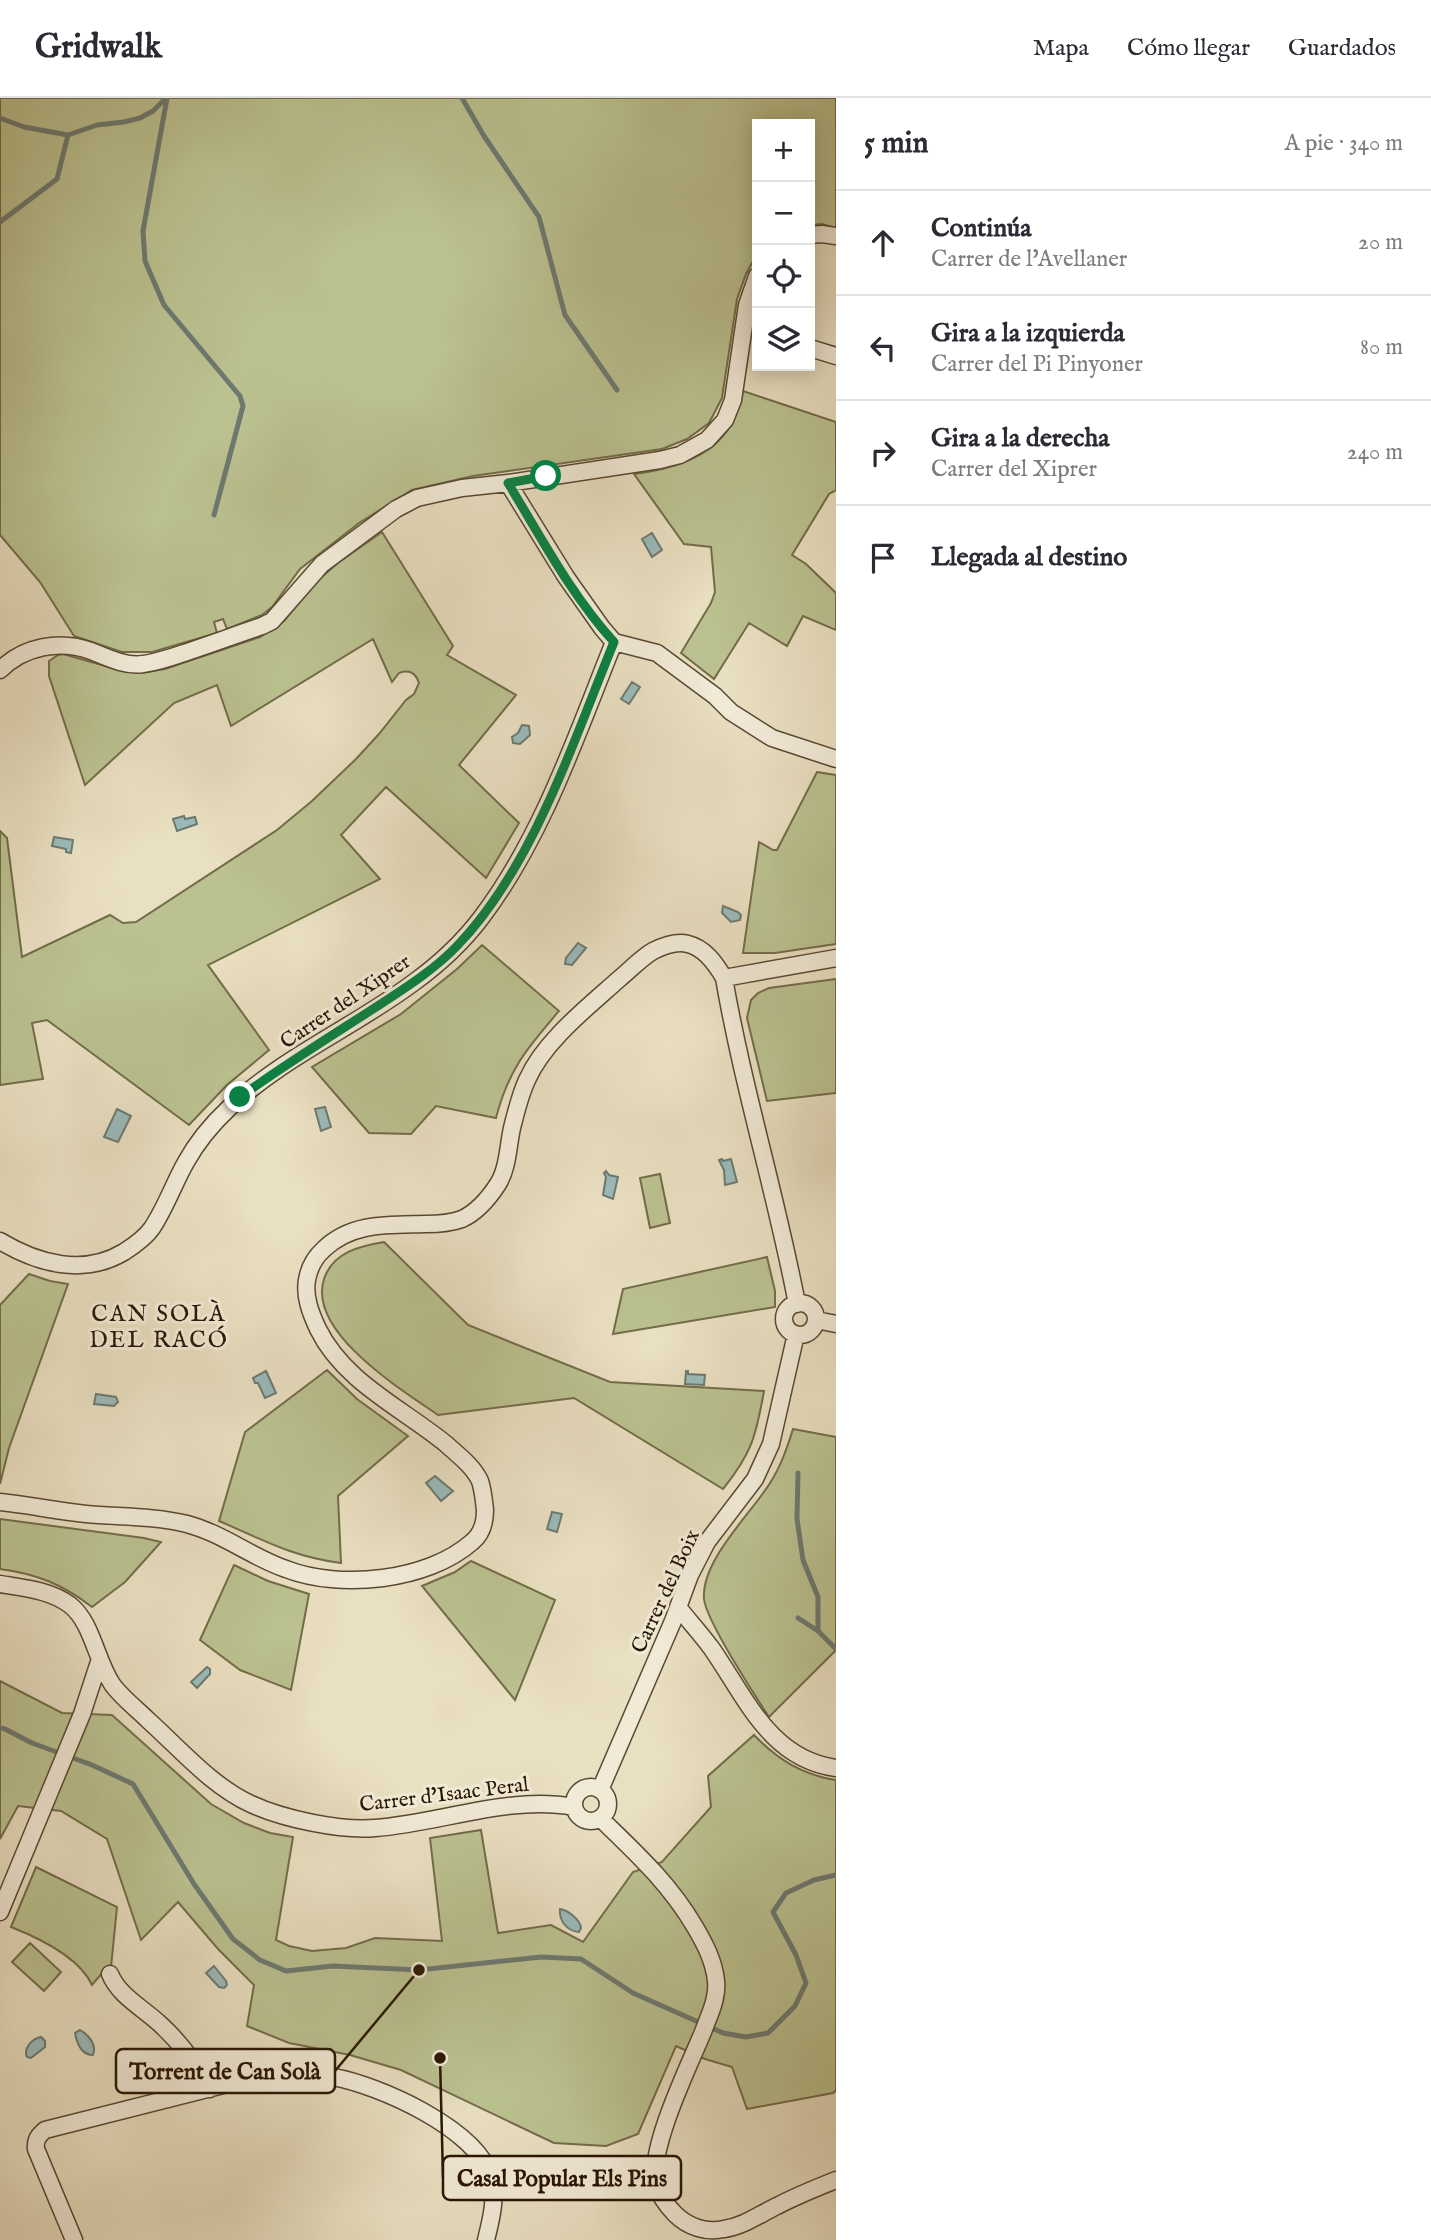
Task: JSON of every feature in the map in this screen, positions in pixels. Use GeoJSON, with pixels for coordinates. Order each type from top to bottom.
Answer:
{"type":"FeatureCollection","features":[{"type":"Feature","properties":{"kind":"street"},"geometry":{"type":"LineString","coordinates":[[815,235],[836,236]]}},
{"type":"Feature","properties":{"kind":"street"},"geometry":{"type":"LineString","coordinates":[[0,670],[34,649],[62,645],[77,646],[140,665],[163,660],[262,626],[279,615],[322,564],[396,509],[417,498],[486,484],[508,483],[680,455],[707,440],[725,420],[733,400],[747,305],[752,290]]}},
{"type":"Feature","properties":{"kind":"street"},"geometry":{"type":"LineString","coordinates":[[815,350],[836,356]]}},
{"type":"Feature","properties":{"kind":"street"},"geometry":{"type":"LineString","coordinates":[[508,483],[566,577],[614,642],[657,653],[715,696],[731,712],[772,738],[836,759]]}},
{"type":"Feature","properties":{"kind":"street","name":"Carrer del Xiprer"},"geometry":{"type":"LineString","coordinates":[[0,1241],[37,1259],[67,1266],[87,1266],[108,1261],[138,1243],[151,1229],[197,1143],[226,1110],[272,1074],[412,984],[456,947],[496,897],[528,841],[555,785],[614,642]]}},
{"type":"Feature","properties":{"kind":"street"},"geometry":{"type":"LineString","coordinates":[[0,1502],[183,1523],[210,1531],[284,1569],[348,1581],[418,1570],[452,1556],[474,1541],[482,1529],[485,1516],[480,1482],[474,1471],[429,1431],[364,1384],[334,1356],[310,1310],[307,1281],[312,1265],[318,1254],[331,1242],[350,1231],[388,1224],[449,1222],[462,1219],[476,1210],[501,1180],[521,1097],[534,1066],[583,1011],[653,952],[673,944],[688,944],[702,950],[716,965],[723,978],[736,1047],[777,1210],[797,1304]]}},
{"type":"Feature","properties":{"kind":"street"},"geometry":{"type":"LineString","coordinates":[[723,978],[836,958]]}},
{"type":"Feature","properties":{"kind":"street"},"geometry":{"type":"LineString","coordinates":[[802,1303],[810,1307],[816,1320],[807,1333],[796,1334],[788,1328],[785,1318],[788,1309],[802,1303]]}},
{"type":"Feature","properties":{"kind":"street"},"geometry":{"type":"LineString","coordinates":[[816,1320],[836,1324]]}},
{"type":"Feature","properties":{"kind":"street","name":"Carrer del Boix"},"geometry":{"type":"LineString","coordinates":[[600,1790],[690,1575],[707,1542],[755,1479],[771,1444],[796,1334]]}},
{"type":"Feature","properties":{"kind":"street","name":"Carrer d'Isaac Peral"},"geometry":{"type":"LineString","coordinates":[[0,1584],[53,1595],[71,1605],[83,1618],[99,1661],[113,1686],[228,1792],[252,1804],[318,1823],[373,1828],[535,1803],[574,1807]]}},
{"type":"Feature","properties":{"kind":"street"},"geometry":{"type":"LineString","coordinates":[[678,1607],[711,1648],[751,1713],[770,1735],[806,1760],[836,1768]]}},
{"type":"Feature","properties":{"kind":"street"},"geometry":{"type":"LineString","coordinates":[[0,1912],[82,1714],[99,1661]]}},
{"type":"Feature","properties":{"kind":"street"},"geometry":{"type":"LineString","coordinates":[[585,1788],[600,1790],[606,1796],[606,1813],[601,1819],[583,1819],[574,1807],[577,1794],[585,1788]]}},
{"type":"Feature","properties":{"kind":"street"},"geometry":{"type":"LineString","coordinates":[[601,1819],[660,1877],[681,1905],[713,1963],[717,1994],[656,2154],[656,2182],[666,2204],[677,2217],[699,2229],[711,2231],[740,2225],[836,2180]]}},
{"type":"Feature","properties":{"kind":"street"},"geometry":{"type":"LineString","coordinates":[[110,1974],[118,1988],[160,2024],[192,2058],[210,2089]]}},
{"type":"Feature","properties":{"kind":"street"},"geometry":{"type":"LineString","coordinates":[[74,2240],[36,2149],[35,2142],[45,2130],[259,2076],[287,2072],[322,2076],[374,2088],[440,2121],[472,2146],[485,2162],[492,2178],[494,2201],[486,2240]]}},
{"type":"Feature","properties":{"kind":"green space"},"geometry":{"type":"Polygon","coordinates":[[[0,98],[836,98],[836,228],[815,225],[815,119],[752,119],[752,263],[737,299],[722,398],[709,423],[687,439],[662,449],[473,476],[412,490],[359,523],[300,569],[272,607],[262,615],[227,629],[223,619],[214,622],[217,633],[152,652],[122,652],[74,636],[40,582],[0,535],[0,98]]]}},
{"type":"Feature","properties":{"kind":"green space"},"geometry":{"type":"Polygon","coordinates":[[[743,391],[836,422],[836,490],[829,494],[792,555],[806,564],[836,593],[836,630],[803,616],[787,646],[749,623],[714,679],[681,653],[715,592],[711,547],[684,544],[634,474],[682,463],[705,452],[727,431],[743,391]]]}},
{"type":"Feature","properties":{"kind":"green space"},"geometry":{"type":"Polygon","coordinates":[[[382,532],[453,646],[447,655],[516,695],[459,765],[519,823],[486,878],[386,787],[341,835],[380,879],[208,965],[269,1050],[227,1085],[189,1125],[47,1020],[32,1023],[43,1079],[0,1085],[0,831],[7,838],[22,957],[110,915],[123,923],[136,922],[277,830],[312,801],[379,734],[414,694],[419,683],[414,674],[406,671],[399,673],[392,682],[373,639],[231,726],[217,685],[174,703],[85,785],[49,676],[49,661],[63,654],[123,671],[140,673],[165,669],[260,637],[284,621],[317,581],[382,532]]]}},
{"type":"Feature","properties":{"kind":"green space"},"geometry":{"type":"Polygon","coordinates":[[[817,772],[836,775],[836,944],[775,953],[743,953],[759,842],[777,850],[817,772]]]}},
{"type":"Feature","properties":{"kind":"green space"},"geometry":{"type":"Polygon","coordinates":[[[482,945],[559,1011],[520,1060],[496,1118],[436,1106],[411,1134],[369,1133],[312,1067],[401,1014],[482,945]]]}},
{"type":"Feature","properties":{"kind":"green space"},"geometry":{"type":"Polygon","coordinates":[[[836,979],[836,1093],[767,1101],[747,1018],[751,1000],[769,988],[836,979]]]}},
{"type":"Feature","properties":{"kind":"green space"},"geometry":{"type":"Polygon","coordinates":[[[660,1174],[670,1223],[650,1228],[640,1178],[660,1174]]]}},
{"type":"Feature","properties":{"kind":"green space"},"geometry":{"type":"Polygon","coordinates":[[[384,1242],[468,1325],[610,1382],[764,1391],[755,1432],[741,1465],[723,1489],[574,1398],[438,1415],[361,1358],[343,1339],[330,1319],[323,1299],[324,1279],[334,1262],[357,1248],[384,1242]]]}},
{"type":"Feature","properties":{"kind":"green space"},"geometry":{"type":"Polygon","coordinates":[[[767,1257],[775,1291],[775,1307],[613,1334],[623,1289],[767,1257]]]}},
{"type":"Feature","properties":{"kind":"green space"},"geometry":{"type":"Polygon","coordinates":[[[29,1274],[68,1284],[9,1448],[0,1484],[0,1305],[29,1274]]]}},
{"type":"Feature","properties":{"kind":"green space"},"geometry":{"type":"Polygon","coordinates":[[[327,1370],[357,1399],[408,1436],[338,1496],[341,1563],[293,1552],[219,1521],[245,1432],[327,1370]]]}},
{"type":"Feature","properties":{"kind":"green space"},"geometry":{"type":"Polygon","coordinates":[[[793,1429],[836,1437],[836,1650],[769,1717],[713,1623],[704,1599],[705,1584],[719,1553],[774,1477],[793,1429]]]}},
{"type":"Feature","properties":{"kind":"green space"},"geometry":{"type":"Polygon","coordinates":[[[0,1519],[161,1542],[125,1582],[92,1607],[49,1581],[0,1569],[0,1519]]]}},
{"type":"Feature","properties":{"kind":"green space"},"geometry":{"type":"Polygon","coordinates":[[[471,1561],[555,1600],[515,1700],[422,1586],[455,1572],[471,1561]]]}},
{"type":"Feature","properties":{"kind":"green space"},"geometry":{"type":"Polygon","coordinates":[[[234,1565],[268,1581],[309,1594],[291,1690],[240,1670],[200,1640],[234,1565]]]}},
{"type":"Feature","properties":{"kind":"green space"},"geometry":{"type":"Polygon","coordinates":[[[0,1681],[62,1713],[112,1715],[211,1804],[244,1823],[270,1833],[293,1837],[276,1940],[312,1951],[346,1948],[375,1938],[442,1941],[430,1838],[481,1830],[498,1933],[551,1925],[583,1942],[633,1872],[662,1862],[711,1807],[708,1776],[754,1735],[791,1765],[836,1780],[836,2090],[833,2093],[747,2109],[732,2067],[676,2046],[638,2134],[606,2146],[554,2143],[401,2070],[350,2055],[289,2043],[247,2026],[254,1985],[218,1949],[178,1902],[141,1940],[107,1839],[61,1811],[18,1806],[0,1839],[0,1681]]]}},
{"type":"Feature","properties":{"kind":"green space"},"geometry":{"type":"Polygon","coordinates":[[[36,1867],[117,1907],[111,1967],[92,1985],[68,1957],[46,1943],[11,1927],[36,1867]]]}},
{"type":"Feature","properties":{"kind":"green space"},"geometry":{"type":"Polygon","coordinates":[[[30,1943],[61,1972],[44,1991],[12,1962],[30,1943]]]}},
{"type":"Feature","properties":{"kind":"water"},"geometry":{"type":"Polygon","coordinates":[[[652,533],[662,550],[652,557],[642,539],[652,533]]]}},
{"type":"Feature","properties":{"kind":"water"},"geometry":{"type":"Polygon","coordinates":[[[632,682],[640,687],[629,704],[621,699],[632,682]]]}},
{"type":"Feature","properties":{"kind":"water"},"geometry":{"type":"Polygon","coordinates":[[[522,725],[529,726],[530,735],[520,744],[513,743],[512,737],[522,725]]]}},
{"type":"Feature","properties":{"kind":"water"},"geometry":{"type":"Polygon","coordinates":[[[184,816],[185,819],[195,817],[197,824],[177,831],[173,819],[184,816]]]}},
{"type":"Feature","properties":{"kind":"water"},"geometry":{"type":"Polygon","coordinates":[[[54,837],[73,840],[71,853],[52,846],[54,837]]]}},
{"type":"Feature","properties":{"kind":"water"},"geometry":{"type":"Polygon","coordinates":[[[723,906],[738,912],[741,915],[740,920],[731,922],[722,913],[723,906]]]}},
{"type":"Feature","properties":{"kind":"water"},"geometry":{"type":"Polygon","coordinates":[[[578,943],[586,948],[572,965],[565,964],[566,958],[578,943]]]}},
{"type":"Feature","properties":{"kind":"water"},"geometry":{"type":"Polygon","coordinates":[[[325,1107],[331,1127],[321,1131],[315,1109],[325,1107]]]}},
{"type":"Feature","properties":{"kind":"water"},"geometry":{"type":"Polygon","coordinates":[[[117,1109],[131,1116],[118,1142],[104,1137],[117,1109]]]}},
{"type":"Feature","properties":{"kind":"water"},"geometry":{"type":"Polygon","coordinates":[[[731,1159],[737,1182],[725,1185],[724,1170],[719,1160],[731,1159]]]}},
{"type":"Feature","properties":{"kind":"water"},"geometry":{"type":"Polygon","coordinates":[[[606,1171],[609,1175],[618,1177],[613,1199],[603,1195],[606,1171]]]}},
{"type":"Feature","properties":{"kind":"water"},"geometry":{"type":"Polygon","coordinates":[[[266,1371],[276,1393],[265,1398],[253,1378],[266,1371]]]}},
{"type":"Feature","properties":{"kind":"water"},"geometry":{"type":"Polygon","coordinates":[[[686,1371],[688,1374],[705,1375],[704,1385],[685,1384],[686,1371]]]}},
{"type":"Feature","properties":{"kind":"water"},"geometry":{"type":"Polygon","coordinates":[[[96,1394],[116,1397],[118,1402],[114,1406],[94,1404],[96,1394]]]}},
{"type":"Feature","properties":{"kind":"water"},"geometry":{"type":"Polygon","coordinates":[[[435,1476],[453,1491],[441,1501],[426,1483],[435,1476]]]}},
{"type":"Feature","properties":{"kind":"water"},"geometry":{"type":"Polygon","coordinates":[[[552,1512],[562,1514],[557,1532],[547,1529],[552,1512]]]}},
{"type":"Feature","properties":{"kind":"water"},"geometry":{"type":"Polygon","coordinates":[[[207,1667],[210,1674],[197,1688],[191,1682],[207,1667]]]}},
{"type":"Feature","properties":{"kind":"water"},"geometry":{"type":"Polygon","coordinates":[[[560,1909],[576,1918],[581,1928],[579,1932],[570,1930],[564,1924],[560,1909]]]}},
{"type":"Feature","properties":{"kind":"water"},"geometry":{"type":"Polygon","coordinates":[[[214,1966],[226,1981],[224,1988],[219,1987],[206,1973],[214,1966]]]}},
{"type":"Feature","properties":{"kind":"water"},"geometry":{"type":"Polygon","coordinates":[[[80,2030],[91,2041],[93,2055],[83,2051],[79,2045],[75,2033],[80,2030]]]}},
{"type":"Feature","properties":{"kind":"water"},"geometry":{"type":"Polygon","coordinates":[[[41,2037],[45,2041],[45,2047],[31,2058],[27,2057],[29,2044],[41,2037]]]}},
{"type":"Feature","properties":{"kind":"waterway"},"geometry":{"type":"LineString","coordinates":[[68,135],[97,125],[140,118],[153,111],[166,98]]}},
{"type":"Feature","properties":{"kind":"waterway"},"geometry":{"type":"LineString","coordinates":[[167,98],[143,231],[145,261],[164,305],[240,396],[243,406],[214,515]]}},
{"type":"Feature","properties":{"kind":"waterway"},"geometry":{"type":"LineString","coordinates":[[462,98],[484,136],[539,217],[565,315],[617,390]]}},
{"type":"Feature","properties":{"kind":"waterway"},"geometry":{"type":"LineString","coordinates":[[0,118],[24,127],[68,135]]}},
{"type":"Feature","properties":{"kind":"waterway"},"geometry":{"type":"LineString","coordinates":[[0,222],[57,179],[68,135]]}},
{"type":"Feature","properties":{"kind":"waterway"},"geometry":{"type":"LineString","coordinates":[[798,1473],[797,1519],[803,1560],[818,1597],[818,1631]]}},
{"type":"Feature","properties":{"kind":"waterway"},"geometry":{"type":"LineString","coordinates":[[798,1618],[818,1631],[836,1649]]}},
{"type":"Feature","properties":{"kind":"waterway"},"geometry":{"type":"LineString","coordinates":[[0,1728],[133,1784],[194,1884],[233,1939],[260,1960],[286,1971],[333,1966],[419,1970],[541,1957],[581,1959],[633,1993],[723,2033],[746,2037],[768,2033],[795,2006],[806,1983],[796,1955],[773,1912],[786,1893],[814,1880],[836,1875]]}},
{"type":"Feature","properties":{"kind":"place","name":"Torrent de Can Solà"},"geometry":{"type":"Point","coordinates":[419,1970]}},
{"type":"Feature","properties":{"kind":"place","name":"Casal Popular Els Pins"},"geometry":{"type":"Point","coordinates":[440,2058]}},
{"type":"Feature","properties":{"kind":"district","name":"CAN SOLÀ DEL RACÓ"},"geometry":{"type":"Point","coordinates":[159,1326]}},
{"type":"Feature","properties":{"kind":"route"},"geometry":{"type":"LineString","coordinates":[[240,1097],[412,984],[456,947],[496,897],[528,841],[555,785],[614,642],[584,605],[508,483],[546,476]]}}]}
